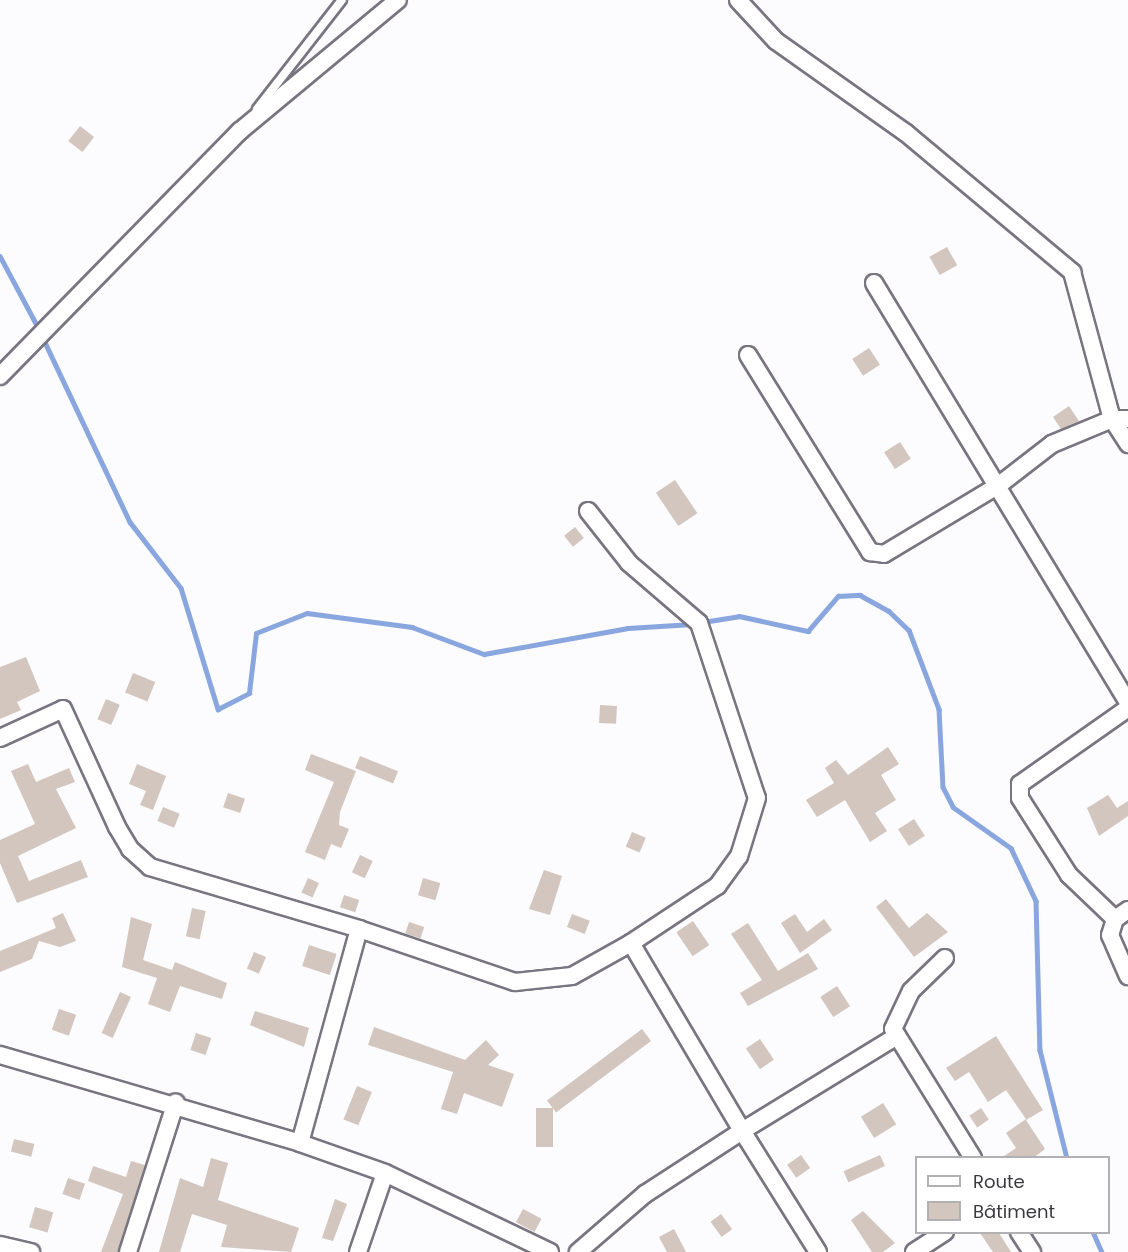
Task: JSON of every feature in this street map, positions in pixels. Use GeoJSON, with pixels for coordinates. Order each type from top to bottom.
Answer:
{"type":"FeatureCollection","features":[{"type":"Feature","properties":{"kind":"street"},"geometry":{"type":"LineString","coordinates":[[0,376],[240,131],[398,0]]}},
{"type":"Feature","properties":{"kind":"street"},"geometry":{"type":"LineString","coordinates":[[738,0],[776,41],[906,133],[1072,272],[1128,444]]}},
{"type":"Feature","properties":{"kind":"street"},"geometry":{"type":"LineString","coordinates":[[874,283],[999,485],[1128,702]]}},
{"type":"Feature","properties":{"kind":"street"},"geometry":{"type":"LineString","coordinates":[[748,355],[870,552],[884,554],[999,485],[1052,444],[1120,419]]}},
{"type":"Feature","properties":{"kind":"street"},"geometry":{"type":"LineString","coordinates":[[0,738],[63,710],[117,827],[130,849],[150,867],[359,929],[516,982],[572,976],[631,943],[717,886],[739,856],[757,798],[699,623],[629,563],[588,511]]}},
{"type":"Feature","properties":{"kind":"street"},"geometry":{"type":"LineString","coordinates":[[1128,708],[1020,784],[1020,798],[1069,875],[1122,915],[1110,935],[1128,976]]}},
{"type":"Feature","properties":{"kind":"street"},"geometry":{"type":"LineString","coordinates":[[300,1143],[359,929]]}},
{"type":"Feature","properties":{"kind":"street"},"geometry":{"type":"LineString","coordinates":[[631,943],[742,1131],[818,1252]]}},
{"type":"Feature","properties":{"kind":"street"},"geometry":{"type":"LineString","coordinates":[[945,958],[912,992],[893,1029],[972,1156]]}},
{"type":"Feature","properties":{"kind":"street"},"geometry":{"type":"LineString","coordinates":[[578,1252],[645,1194],[742,1131],[897,1036]]}},
{"type":"Feature","properties":{"kind":"street"},"geometry":{"type":"LineString","coordinates":[[0,1054],[176,1102],[385,1173],[550,1252]]}},
{"type":"Feature","properties":{"kind":"street"},"geometry":{"type":"LineString","coordinates":[[128,1252],[176,1102]]}},
{"type":"Feature","properties":{"kind":"street"},"geometry":{"type":"LineString","coordinates":[[358,1252],[385,1173]]}},
{"type":"Feature","properties":{"kind":"street"},"geometry":{"type":"LineString","coordinates":[[914,1252],[943,1234]]}},
{"type":"Feature","properties":{"kind":"street"},"geometry":{"type":"LineString","coordinates":[[1020,1234],[1032,1252]]}},
{"type":"Feature","properties":{"kind":"street"},"geometry":{"type":"LineString","coordinates":[[0,1245],[31,1252]]}},
{"type":"Feature","properties":{"kind":"lane"},"geometry":{"type":"LineString","coordinates":[[240,131],[342,0]]}},
{"type":"Feature","properties":{"kind":"building"},"geometry":{"type":"Polygon","coordinates":[[[80,126],[94,137],[82,152],[68,141],[80,126]]]}},
{"type":"Feature","properties":{"kind":"building"},"geometry":{"type":"Polygon","coordinates":[[[947,247],[957,265],[940,275],[930,257],[947,247]]]}},
{"type":"Feature","properties":{"kind":"building"},"geometry":{"type":"Polygon","coordinates":[[[869,348],[880,365],[863,376],[852,359],[869,348]]]}},
{"type":"Feature","properties":{"kind":"building"},"geometry":{"type":"Polygon","coordinates":[[[1069,406],[1079,421],[1061,429],[1053,417],[1069,406]]]}},
{"type":"Feature","properties":{"kind":"building"},"geometry":{"type":"Polygon","coordinates":[[[900,442],[911,459],[895,469],[884,452],[900,442]]]}},
{"type":"Feature","properties":{"kind":"building"},"geometry":{"type":"Polygon","coordinates":[[[675,480],[697,513],[678,526],[656,493],[675,480]]]}},
{"type":"Feature","properties":{"kind":"building"},"geometry":{"type":"Polygon","coordinates":[[[575,527],[584,538],[573,547],[564,536],[575,527]]]}},
{"type":"Feature","properties":{"kind":"building"},"geometry":{"type":"Polygon","coordinates":[[[26,657],[40,691],[17,702],[21,710],[0,719],[0,667],[26,657]]]}},
{"type":"Feature","properties":{"kind":"building"},"geometry":{"type":"Polygon","coordinates":[[[133,673],[155,682],[147,701],[125,692],[133,673]]]}},
{"type":"Feature","properties":{"kind":"building"},"geometry":{"type":"Polygon","coordinates":[[[106,699],[120,705],[111,725],[97,719],[106,699]]]}},
{"type":"Feature","properties":{"kind":"building"},"geometry":{"type":"Polygon","coordinates":[[[600,705],[617,706],[616,724],[599,723],[600,705]]]}},
{"type":"Feature","properties":{"kind":"building"},"geometry":{"type":"Polygon","coordinates":[[[888,747],[899,764],[881,775],[896,800],[875,813],[887,831],[870,842],[845,800],[817,817],[806,800],[834,783],[825,768],[836,760],[848,775],[888,747]]]}},
{"type":"Feature","properties":{"kind":"building"},"geometry":{"type":"Polygon","coordinates":[[[311,754],[356,771],[340,812],[339,825],[349,829],[341,848],[331,844],[325,860],[305,852],[334,782],[305,770],[311,754]]]}},
{"type":"Feature","properties":{"kind":"building"},"geometry":{"type":"Polygon","coordinates":[[[360,756],[398,771],[393,783],[355,768],[360,756]]]}},
{"type":"Feature","properties":{"kind":"building"},"geometry":{"type":"Polygon","coordinates":[[[28,764],[36,782],[69,768],[75,782],[56,789],[76,828],[18,856],[29,881],[81,860],[88,877],[17,903],[0,863],[0,840],[35,824],[11,771],[28,764]]]}},
{"type":"Feature","properties":{"kind":"building"},"geometry":{"type":"Polygon","coordinates":[[[137,764],[166,776],[153,810],[140,805],[146,791],[129,784],[137,764]]]}},
{"type":"Feature","properties":{"kind":"building"},"geometry":{"type":"Polygon","coordinates":[[[228,793],[245,799],[240,813],[223,807],[228,793]]]}},
{"type":"Feature","properties":{"kind":"building"},"geometry":{"type":"Polygon","coordinates":[[[1108,795],[1117,808],[1128,801],[1128,816],[1099,836],[1087,808],[1108,795]]]}},
{"type":"Feature","properties":{"kind":"building"},"geometry":{"type":"Polygon","coordinates":[[[163,807],[180,814],[174,828],[157,821],[163,807]]]}},
{"type":"Feature","properties":{"kind":"building"},"geometry":{"type":"Polygon","coordinates":[[[914,819],[925,836],[909,846],[898,829],[914,819]]]}},
{"type":"Feature","properties":{"kind":"building"},"geometry":{"type":"Polygon","coordinates":[[[632,832],[646,838],[640,853],[626,847],[632,832]]]}},
{"type":"Feature","properties":{"kind":"building"},"geometry":{"type":"Polygon","coordinates":[[[360,855],[373,861],[365,878],[352,872],[360,855]]]}},
{"type":"Feature","properties":{"kind":"building"},"geometry":{"type":"Polygon","coordinates":[[[544,870],[562,876],[550,915],[529,909],[544,870]]]}},
{"type":"Feature","properties":{"kind":"building"},"geometry":{"type":"Polygon","coordinates":[[[308,878],[319,883],[312,897],[301,893],[308,878]]]}},
{"type":"Feature","properties":{"kind":"building"},"geometry":{"type":"Polygon","coordinates":[[[423,878],[440,883],[435,900],[418,895],[423,878]]]}},
{"type":"Feature","properties":{"kind":"building"},"geometry":{"type":"Polygon","coordinates":[[[344,895],[359,900],[355,912],[340,907],[344,895]]]}},
{"type":"Feature","properties":{"kind":"building"},"geometry":{"type":"Polygon","coordinates":[[[886,899],[909,928],[927,913],[948,932],[914,957],[876,907],[886,899]]]}},
{"type":"Feature","properties":{"kind":"building"},"geometry":{"type":"Polygon","coordinates":[[[192,908],[206,911],[200,939],[186,936],[192,908]]]}},
{"type":"Feature","properties":{"kind":"building"},"geometry":{"type":"Polygon","coordinates":[[[63,913],[76,941],[60,947],[39,941],[32,959],[0,972],[0,951],[56,928],[52,918],[63,913]]]}},
{"type":"Feature","properties":{"kind":"building"},"geometry":{"type":"Polygon","coordinates":[[[572,914],[590,921],[585,934],[567,927],[572,914]]]}},
{"type":"Feature","properties":{"kind":"building"},"geometry":{"type":"Polygon","coordinates":[[[795,914],[807,932],[824,919],[832,930],[800,953],[781,923],[795,914]]]}},
{"type":"Feature","properties":{"kind":"building"},"geometry":{"type":"Polygon","coordinates":[[[131,917],[152,924],[143,960],[172,970],[175,962],[227,983],[222,999],[180,986],[170,1012],[148,1004],[157,978],[122,967],[131,917]]]}},
{"type":"Feature","properties":{"kind":"building"},"geometry":{"type":"Polygon","coordinates":[[[693,921],[709,945],[693,956],[676,932],[693,921]]]}},
{"type":"Feature","properties":{"kind":"building"},"geometry":{"type":"Polygon","coordinates":[[[409,922],[424,927],[421,938],[405,933],[409,922]]]}},
{"type":"Feature","properties":{"kind":"building"},"geometry":{"type":"Polygon","coordinates":[[[748,923],[778,971],[808,953],[818,969],[748,1006],[740,993],[762,980],[731,934],[748,923]]]}},
{"type":"Feature","properties":{"kind":"building"},"geometry":{"type":"Polygon","coordinates":[[[309,945],[337,954],[330,975],[302,966],[309,945]]]}},
{"type":"Feature","properties":{"kind":"building"},"geometry":{"type":"Polygon","coordinates":[[[254,952],[266,957],[259,974],[247,969],[254,952]]]}},
{"type":"Feature","properties":{"kind":"building"},"geometry":{"type":"Polygon","coordinates":[[[837,986],[850,1006],[833,1017],[820,997],[837,986]]]}},
{"type":"Feature","properties":{"kind":"building"},"geometry":{"type":"Polygon","coordinates":[[[120,992],[131,997],[113,1038],[102,1033],[120,992]]]}},
{"type":"Feature","properties":{"kind":"building"},"geometry":{"type":"Polygon","coordinates":[[[59,1009],[76,1015],[69,1036],[52,1030],[59,1009]]]}},
{"type":"Feature","properties":{"kind":"building"},"geometry":{"type":"Polygon","coordinates":[[[255,1011],[309,1028],[304,1047],[250,1025],[255,1011]]]}},
{"type":"Feature","properties":{"kind":"building"},"geometry":{"type":"Polygon","coordinates":[[[374,1027],[465,1060],[486,1040],[499,1055],[488,1065],[514,1074],[502,1107],[464,1093],[457,1114],[441,1109],[453,1072],[368,1045],[374,1027]]]}},
{"type":"Feature","properties":{"kind":"building"},"geometry":{"type":"Polygon","coordinates":[[[642,1029],[651,1041],[556,1113],[547,1101],[642,1029]]]}},
{"type":"Feature","properties":{"kind":"building"},"geometry":{"type":"Polygon","coordinates":[[[196,1033],[211,1038],[206,1055],[190,1050],[196,1033]]]}},
{"type":"Feature","properties":{"kind":"building"},"geometry":{"type":"Polygon","coordinates":[[[996,1036],[1043,1110],[1026,1120],[1045,1149],[1036,1156],[1004,1156],[1016,1148],[1006,1133],[1026,1119],[1006,1090],[988,1102],[969,1072],[955,1081],[946,1068],[996,1036]]]}},
{"type":"Feature","properties":{"kind":"building"},"geometry":{"type":"Polygon","coordinates":[[[760,1039],[774,1060],[760,1069],[746,1049],[760,1039]]]}},
{"type":"Feature","properties":{"kind":"building"},"geometry":{"type":"Polygon","coordinates":[[[357,1086],[372,1092],[358,1125],[344,1119],[357,1086]]]}},
{"type":"Feature","properties":{"kind":"building"},"geometry":{"type":"Polygon","coordinates":[[[883,1103],[896,1124],[874,1138],[861,1117],[883,1103]]]}},
{"type":"Feature","properties":{"kind":"building"},"geometry":{"type":"Polygon","coordinates":[[[536,1108],[553,1108],[553,1147],[536,1147],[536,1108]]]}},
{"type":"Feature","properties":{"kind":"building"},"geometry":{"type":"Polygon","coordinates":[[[981,1108],[989,1120],[977,1127],[969,1116],[981,1108]]]}},
{"type":"Feature","properties":{"kind":"building"},"geometry":{"type":"Polygon","coordinates":[[[14,1139],[34,1144],[31,1157],[11,1152],[14,1139]]]}},
{"type":"Feature","properties":{"kind":"building"},"geometry":{"type":"Polygon","coordinates":[[[801,1155],[810,1168],[796,1178],[787,1165],[801,1155]]]}},
{"type":"Feature","properties":{"kind":"building"},"geometry":{"type":"Polygon","coordinates":[[[880,1155],[885,1166],[848,1182],[843,1171],[880,1155]]]}},
{"type":"Feature","properties":{"kind":"building"},"geometry":{"type":"Polygon","coordinates":[[[211,1158],[228,1163],[218,1200],[299,1228],[291,1252],[221,1247],[227,1225],[192,1214],[180,1252],[159,1252],[180,1178],[203,1187],[211,1158]]]}},
{"type":"Feature","properties":{"kind":"building"},"geometry":{"type":"Polygon","coordinates":[[[131,1161],[145,1165],[118,1252],[101,1252],[123,1194],[88,1181],[93,1166],[126,1177],[131,1161]]]}},
{"type":"Feature","properties":{"kind":"building"},"geometry":{"type":"Polygon","coordinates":[[[68,1178],[85,1184],[79,1200],[62,1194],[68,1178]]]}},
{"type":"Feature","properties":{"kind":"building"},"geometry":{"type":"Polygon","coordinates":[[[335,1199],[347,1204],[333,1241],[322,1238],[335,1199]]]}},
{"type":"Feature","properties":{"kind":"building"},"geometry":{"type":"Polygon","coordinates":[[[35,1207],[53,1212],[47,1232],[29,1227],[35,1207]]]}},
{"type":"Feature","properties":{"kind":"building"},"geometry":{"type":"Polygon","coordinates":[[[523,1209],[542,1219],[534,1232],[516,1222],[523,1209]]]}},
{"type":"Feature","properties":{"kind":"building"},"geometry":{"type":"Polygon","coordinates":[[[863,1211],[895,1243],[883,1252],[872,1252],[851,1220],[863,1211]]]}},
{"type":"Feature","properties":{"kind":"building"},"geometry":{"type":"Polygon","coordinates":[[[721,1214],[732,1229],[722,1237],[710,1222],[721,1214]]]}},
{"type":"Feature","properties":{"kind":"building"},"geometry":{"type":"Polygon","coordinates":[[[674,1229],[686,1252],[667,1252],[659,1237],[674,1229]]]}},
{"type":"Feature","properties":{"kind":"building"},"geometry":{"type":"Polygon","coordinates":[[[981,1234],[1000,1234],[1011,1252],[993,1252],[981,1234]]]}},
{"type":"Feature","properties":{"kind":"waterway"},"geometry":{"type":"LineString","coordinates":[[0,256],[40,331]]}},
{"type":"Feature","properties":{"kind":"waterway"},"geometry":{"type":"LineString","coordinates":[[43,338],[130,522],[181,588],[218,709],[249,693],[256,633],[307,613],[412,627],[484,654],[628,628],[692,624]]}},
{"type":"Feature","properties":{"kind":"waterway"},"geometry":{"type":"LineString","coordinates":[[703,622],[739,616],[808,631],[838,596],[860,595],[889,611],[909,630],[939,709],[943,787],[953,807],[1011,848],[1036,901],[1040,1050],[1066,1156]]}},
{"type":"Feature","properties":{"kind":"waterway"},"geometry":{"type":"LineString","coordinates":[[1094,1234],[1102,1252]]}}]}
